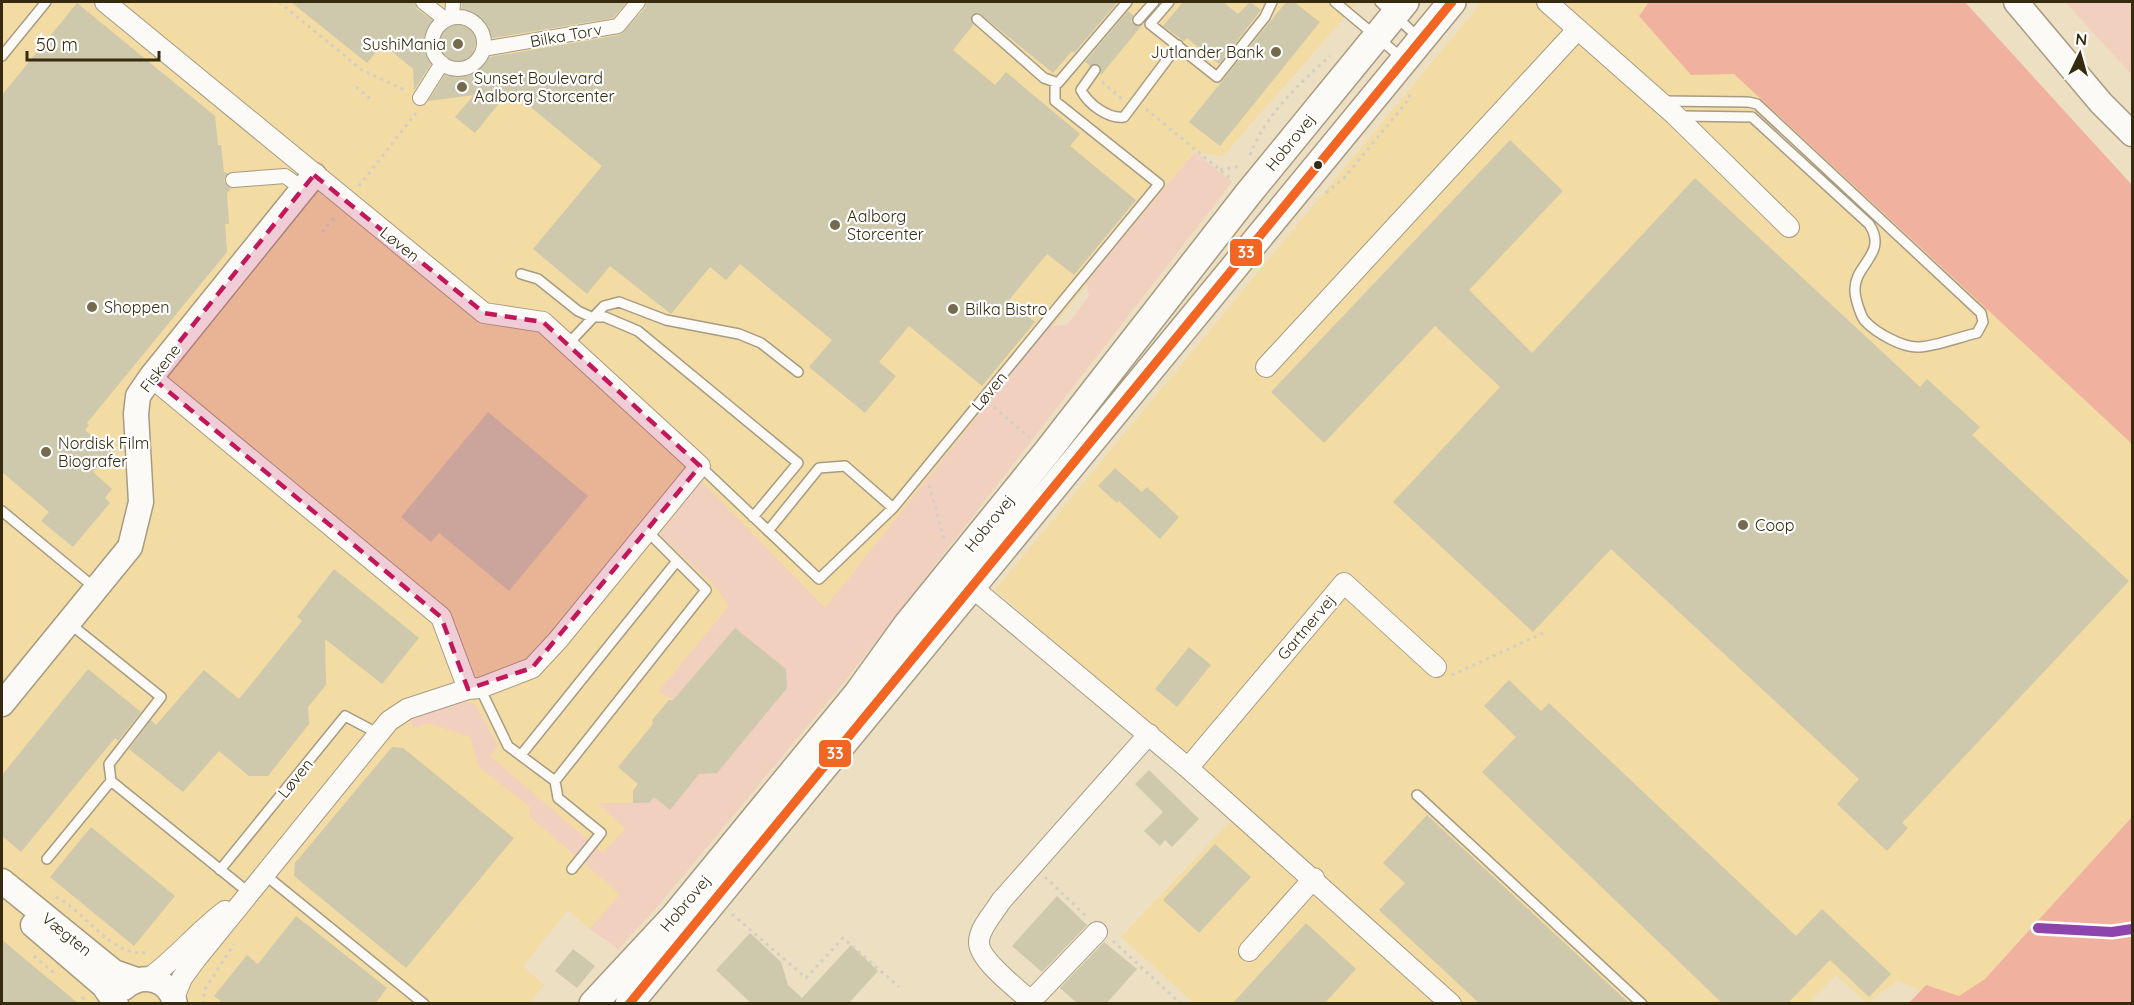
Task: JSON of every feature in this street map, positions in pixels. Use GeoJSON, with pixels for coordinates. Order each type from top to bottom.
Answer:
{"type":"FeatureCollection","features":[{"type":"Feature","properties":{"kind":"main road","name":"Hobrovej"},"geometry":{"type":"LineString","coordinates":[[629,1004],[715,899],[961,578],[1452,2]]}},
{"type":"Feature","properties":{"kind":"main road","name":"Hobrovej"},"geometry":{"type":"LineString","coordinates":[[593,1004],[645,950],[701,884],[858,693],[907,625],[961,578],[1047,452],[1248,194],[1377,36],[1393,6]]}},
{"type":"Feature","properties":{"kind":"street","name":"Løven"},"geometry":{"type":"LineString","coordinates":[[105,2],[309,182],[350,197],[484,313],[543,322],[700,466]]}},
{"type":"Feature","properties":{"kind":"street"},"geometry":{"type":"LineString","coordinates":[[423,2],[449,18]]}},
{"type":"Feature","properties":{"kind":"street"},"geometry":{"type":"LineString","coordinates":[[449,18],[453,2]]}},
{"type":"Feature","properties":{"kind":"street","name":"Bilka Torv"},"geometry":{"type":"LineString","coordinates":[[483,49],[618,26],[639,2]]}},
{"type":"Feature","properties":{"kind":"street"},"geometry":{"type":"LineString","coordinates":[[2016,2],[2101,103],[2133,134]]}},
{"type":"Feature","properties":{"kind":"street"},"geometry":{"type":"LineString","coordinates":[[1557,7],[1789,226]]}},
{"type":"Feature","properties":{"kind":"street"},"geometry":{"type":"LineString","coordinates":[[461,17],[477,24],[484,40],[483,49],[474,63],[467,67],[459,69],[442,63],[436,57],[432,41],[439,25],[449,18],[461,17]]}},
{"type":"Feature","properties":{"kind":"street"},"geometry":{"type":"LineString","coordinates":[[1266,367],[1520,106],[1578,29]]}},
{"type":"Feature","properties":{"kind":"street"},"geometry":{"type":"LineString","coordinates":[[420,98],[442,63]]}},
{"type":"Feature","properties":{"kind":"street"},"geometry":{"type":"LineString","coordinates":[[233,180],[285,176],[309,182]]}},
{"type":"Feature","properties":{"kind":"street","name":"Fiskene"},"geometry":{"type":"LineString","coordinates":[[2,704],[130,547],[141,502],[136,414],[138,396],[309,182]]}},
{"type":"Feature","properties":{"kind":"street"},"geometry":{"type":"LineString","coordinates":[[151,377],[441,617],[474,689]]}},
{"type":"Feature","properties":{"kind":"street"},"geometry":{"type":"LineString","coordinates":[[174,1001],[182,978],[248,892],[389,721],[407,709],[474,689],[532,668],[700,466]]}},
{"type":"Feature","properties":{"kind":"street"},"geometry":{"type":"LineString","coordinates":[[961,578],[1149,734],[1314,878],[1451,1004]]}},
{"type":"Feature","properties":{"kind":"street","name":"Gartnervej"},"geometry":{"type":"LineString","coordinates":[[1188,768],[1344,583],[1436,667]]}},
{"type":"Feature","properties":{"kind":"street"},"geometry":{"type":"LineString","coordinates":[[1097,932],[1033,1002],[984,957],[978,943],[981,931],[1001,901],[1149,734]]}},
{"type":"Feature","properties":{"kind":"street"},"geometry":{"type":"LineString","coordinates":[[1249,951],[1314,878]]}},
{"type":"Feature","properties":{"kind":"street","name":"Vægten"},"geometry":{"type":"LineString","coordinates":[[2,881],[12,898],[104,986],[116,1004]]}},
{"type":"Feature","properties":{"kind":"street"},"geometry":{"type":"LineString","coordinates":[[116,1004],[123,989],[166,966],[201,929],[248,892]]}},
{"type":"Feature","properties":{"kind":"street","name":"Vægten"},"geometry":{"type":"LineString","coordinates":[[12,898],[114,972],[164,984],[174,1001]]}},
{"type":"Feature","properties":{"kind":"lane"},"geometry":{"type":"LineString","coordinates":[[2,56],[46,2]]}},
{"type":"Feature","properties":{"kind":"lane"},"geometry":{"type":"LineString","coordinates":[[977,19],[1044,78],[1054,83],[1065,77],[1127,2]]}},
{"type":"Feature","properties":{"kind":"lane"},"geometry":{"type":"LineString","coordinates":[[1138,20],[1154,2]]}},
{"type":"Feature","properties":{"kind":"lane"},"geometry":{"type":"LineString","coordinates":[[1169,2],[1150,24],[1217,77],[1264,17],[1272,2]]}},
{"type":"Feature","properties":{"kind":"lane"},"geometry":{"type":"LineString","coordinates":[[1335,2],[1403,60]]}},
{"type":"Feature","properties":{"kind":"lane","name":"Hobrovej"},"geometry":{"type":"LineString","coordinates":[[1393,6],[1421,40]]}},
{"type":"Feature","properties":{"kind":"lane"},"geometry":{"type":"LineString","coordinates":[[1095,70],[1081,90],[1084,97],[1104,113],[1115,118],[1124,117],[1178,45]]}},
{"type":"Feature","properties":{"kind":"lane","name":"Løven"},"geometry":{"type":"LineString","coordinates":[[700,466],[819,579],[893,508],[1159,184],[1055,101],[1054,83]]}},
{"type":"Feature","properties":{"kind":"lane"},"geometry":{"type":"LineString","coordinates":[[1658,101],[1757,104],[1981,313],[1983,322],[1977,333],[1917,348],[1890,338],[1864,321],[1854,290],[1862,269],[1874,251],[1875,234],[1869,224],[1752,117],[1675,116]]}},
{"type":"Feature","properties":{"kind":"lane"},"geometry":{"type":"LineString","coordinates":[[521,274],[538,279],[578,311],[591,317],[605,317],[638,331],[798,463],[753,517]]}},
{"type":"Feature","properties":{"kind":"lane"},"geometry":{"type":"LineString","coordinates":[[568,344],[591,317],[604,306],[619,302],[666,320],[722,328],[761,343],[798,372]]}},
{"type":"Feature","properties":{"kind":"lane"},"geometry":{"type":"LineString","coordinates":[[768,531],[819,468],[845,466],[893,508]]}},
{"type":"Feature","properties":{"kind":"lane"},"geometry":{"type":"LineString","coordinates":[[2,511],[97,590]]}},
{"type":"Feature","properties":{"kind":"lane"},"geometry":{"type":"LineString","coordinates":[[555,781],[706,590],[647,531]]}},
{"type":"Feature","properties":{"kind":"lane"},"geometry":{"type":"LineString","coordinates":[[521,755],[677,561]]}},
{"type":"Feature","properties":{"kind":"lane"},"geometry":{"type":"LineString","coordinates":[[69,623],[161,697],[109,764],[111,781],[248,892]]}},
{"type":"Feature","properties":{"kind":"lane"},"geometry":{"type":"LineString","coordinates":[[474,689],[508,746],[555,781],[558,798],[601,833],[572,869]]}},
{"type":"Feature","properties":{"kind":"lane","name":"Løven"},"geometry":{"type":"LineString","coordinates":[[220,870],[345,716],[379,734]]}},
{"type":"Feature","properties":{"kind":"lane"},"geometry":{"type":"LineString","coordinates":[[47,859],[111,781]]}},
{"type":"Feature","properties":{"kind":"lane"},"geometry":{"type":"LineString","coordinates":[[1417,795],[1642,1004]]}},
{"type":"Feature","properties":{"kind":"lane"},"geometry":{"type":"LineString","coordinates":[[264,874],[424,1004]]}},
{"type":"Feature","properties":{"kind":"path"},"geometry":{"type":"LineString","coordinates":[[279,2],[362,70],[420,98],[418,110],[322,232]]}},
{"type":"Feature","properties":{"kind":"path"},"geometry":{"type":"LineString","coordinates":[[356,87],[373,101]]}},
{"type":"Feature","properties":{"kind":"path"},"geometry":{"type":"LineString","coordinates":[[1179,136],[1248,194]]}},
{"type":"Feature","properties":{"kind":"path"},"geometry":{"type":"LineString","coordinates":[[1220,170],[1247,165]]}},
{"type":"Feature","properties":{"kind":"path"},"geometry":{"type":"LineString","coordinates":[[983,398],[1047,452]]}},
{"type":"Feature","properties":{"kind":"path"},"geometry":{"type":"LineString","coordinates":[[924,469],[961,578]]}},
{"type":"Feature","properties":{"kind":"path"},"geometry":{"type":"LineString","coordinates":[[1436,667],[1446,677],[1543,633]]}},
{"type":"Feature","properties":{"kind":"path"},"geometry":{"type":"LineString","coordinates":[[12,898],[43,894],[56,897],[70,903],[109,939],[126,951],[152,952]]}},
{"type":"Feature","properties":{"kind":"path"},"geometry":{"type":"LineString","coordinates":[[715,899],[806,978],[843,938],[899,987]]}},
{"type":"Feature","properties":{"kind":"highlighted area"},"geometry":{"type":"Polygon","coordinates":[[[314,175],[484,313],[543,322],[700,466],[532,668],[468,689],[441,617],[151,377],[314,175]]]}},
{"type":"Feature","properties":{"kind":"shaded area"},"geometry":{"type":"Polygon","coordinates":[[[2,2],[1358,2],[1222,157],[1194,152],[825,608],[620,895],[590,929],[568,910],[523,966],[544,985],[529,1003],[2,1004],[2,2]]]}},
{"type":"Feature","properties":{"kind":"shaded area"},"geometry":{"type":"Polygon","coordinates":[[[1482,2],[1649,2],[1639,16],[1734,73],[2132,444],[2132,817],[1985,979],[1959,1003],[1951,1003],[1898,981],[1867,1003],[1836,975],[1807,1004],[1194,1003],[1121,937],[1244,807],[995,590],[1482,2]]]}},
{"type":"Feature","properties":{"kind":"shaded area"},"geometry":{"type":"Polygon","coordinates":[[[1649,2],[1965,2],[2132,185],[2132,444],[1734,74],[1691,75],[1639,16],[1649,2]]]}},
{"type":"Feature","properties":{"kind":"shaded area"},"geometry":{"type":"Polygon","coordinates":[[[2065,2],[2132,2],[2132,75],[2065,2]]]}},
{"type":"Feature","properties":{"kind":"shaded area"},"geometry":{"type":"Polygon","coordinates":[[[1195,152],[1232,182],[845,681],[658,906],[618,949],[590,929],[620,894],[529,816],[530,807],[479,767],[470,737],[429,723],[414,728],[409,718],[468,701],[475,704],[498,746],[490,756],[603,853],[625,829],[598,803],[649,803],[654,797],[670,809],[785,669],[735,628],[673,700],[659,691],[729,606],[718,589],[660,535],[701,481],[825,608],[1049,326],[1067,325],[1089,296],[1086,282],[1195,152]]]}},
{"type":"Feature","properties":{"kind":"shaded area"},"geometry":{"type":"Polygon","coordinates":[[[2132,817],[2132,1003],[1909,1003],[1926,985],[1959,996],[1985,979],[2132,817]]]}},
{"type":"Feature","properties":{"kind":"building","name":"Aalborg Storcenter"},"geometry":{"type":"Polygon","coordinates":[[[291,2],[414,2],[417,9],[445,29],[460,21],[462,2],[627,2],[613,18],[481,40],[475,45],[474,51],[484,58],[620,35],[645,8],[647,2],[1115,2],[1117,3],[1074,53],[1072,51],[1053,73],[979,13],[972,15],[973,25],[953,50],[995,85],[1006,72],[1080,134],[1070,146],[1136,200],[1074,275],[1047,254],[1009,300],[1035,322],[982,386],[909,326],[879,362],[896,376],[865,413],[809,367],[832,340],[740,264],[726,280],[710,267],[671,314],[610,266],[587,294],[533,249],[602,166],[510,90],[475,133],[455,117],[474,95],[428,101],[450,67],[447,56],[442,54],[435,58],[414,90],[413,69],[383,44],[367,63],[291,2]]]}},
{"type":"Feature","properties":{"kind":"building"},"geometry":{"type":"Polygon","coordinates":[[[1183,2],[1223,2],[1238,14],[1250,2],[1261,10],[1219,64],[1187,38],[1184,41],[1163,26],[1183,2]]]}},
{"type":"Feature","properties":{"kind":"building"},"geometry":{"type":"Polygon","coordinates":[[[1286,2],[1294,2],[1320,22],[1220,146],[1189,122],[1286,2]]]}},
{"type":"Feature","properties":{"kind":"building","name":"Shoppen"},"geometry":{"type":"Polygon","coordinates":[[[77,3],[215,116],[224,172],[228,173],[224,181],[231,189],[227,193],[229,224],[225,224],[227,252],[87,423],[89,425],[85,430],[111,451],[93,472],[112,489],[105,498],[110,503],[73,547],[41,521],[49,512],[2,472],[2,95],[77,3]]]}},
{"type":"Feature","properties":{"kind":"building"},"geometry":{"type":"Polygon","coordinates":[[[1128,11],[1133,15],[1131,22],[1134,25],[1143,24],[1101,75],[1099,65],[1090,66],[1085,62],[1128,11]]]}},
{"type":"Feature","properties":{"kind":"building","name":"Coop"},"geometry":{"type":"Polygon","coordinates":[[[1510,140],[1563,191],[1469,290],[1532,353],[1695,178],[1920,387],[1927,379],[1980,427],[1972,435],[2129,581],[1902,823],[1908,828],[1887,851],[1837,804],[1859,779],[1611,549],[1533,632],[1393,502],[1500,387],[1435,326],[1324,443],[1271,392],[1510,140]]]}},
{"type":"Feature","properties":{"kind":"building"},"geometry":{"type":"Polygon","coordinates":[[[488,412],[588,496],[509,591],[439,533],[431,542],[401,517],[488,412]]]}},
{"type":"Feature","properties":{"kind":"building"},"geometry":{"type":"Polygon","coordinates":[[[1115,468],[1142,492],[1147,487],[1179,517],[1160,539],[1119,501],[1117,503],[1098,486],[1115,468]]]}},
{"type":"Feature","properties":{"kind":"building"},"geometry":{"type":"Polygon","coordinates":[[[334,569],[419,638],[382,684],[325,639],[326,685],[308,707],[309,724],[268,776],[249,776],[219,751],[183,792],[129,749],[151,720],[156,725],[204,670],[239,699],[302,621],[297,617],[334,569]]]}},
{"type":"Feature","properties":{"kind":"building"},"geometry":{"type":"Polygon","coordinates":[[[735,628],[786,669],[787,688],[717,773],[699,774],[670,810],[654,797],[649,803],[633,803],[633,791],[638,784],[618,767],[653,724],[652,720],[669,700],[673,700],[735,628]]]}},
{"type":"Feature","properties":{"kind":"building"},"geometry":{"type":"Polygon","coordinates":[[[1189,647],[1211,665],[1177,707],[1155,689],[1189,647]]]}},
{"type":"Feature","properties":{"kind":"building"},"geometry":{"type":"Polygon","coordinates":[[[88,669],[141,712],[118,741],[115,738],[21,852],[2,836],[2,775],[88,669]]]}},
{"type":"Feature","properties":{"kind":"building"},"geometry":{"type":"Polygon","coordinates":[[[1509,680],[1541,711],[1549,703],[1796,936],[1822,909],[1891,974],[1869,997],[1830,960],[1787,1004],[1723,1004],[1482,772],[1516,737],[1484,706],[1509,680]]]}},
{"type":"Feature","properties":{"kind":"building"},"geometry":{"type":"Polygon","coordinates":[[[392,747],[403,748],[514,838],[406,968],[294,876],[295,863],[392,747]]]}},
{"type":"Feature","properties":{"kind":"building"},"geometry":{"type":"Polygon","coordinates":[[[1149,770],[1199,819],[1172,847],[1165,840],[1160,846],[1144,831],[1163,812],[1135,784],[1149,770]]]}},
{"type":"Feature","properties":{"kind":"building"},"geometry":{"type":"Polygon","coordinates":[[[1427,815],[1630,1004],[1480,1004],[1379,910],[1405,883],[1383,863],[1427,815]]]}},
{"type":"Feature","properties":{"kind":"building"},"geometry":{"type":"Polygon","coordinates":[[[91,827],[175,896],[134,946],[50,877],[91,827]]]}},
{"type":"Feature","properties":{"kind":"building"},"geometry":{"type":"Polygon","coordinates":[[[1215,844],[1251,877],[1199,933],[1163,900],[1215,844]]]}},
{"type":"Feature","properties":{"kind":"building"},"geometry":{"type":"Polygon","coordinates":[[[1057,896],[1087,925],[1042,972],[1012,946],[1057,896]]]}},
{"type":"Feature","properties":{"kind":"building"},"geometry":{"type":"Polygon","coordinates":[[[296,916],[387,988],[375,1004],[224,1004],[214,996],[247,955],[258,964],[296,916]]]}},
{"type":"Feature","properties":{"kind":"building"},"geometry":{"type":"Polygon","coordinates":[[[1306,923],[1356,969],[1324,1004],[1232,1004],[1306,923]]]}},
{"type":"Feature","properties":{"kind":"building"},"geometry":{"type":"Polygon","coordinates":[[[750,933],[781,962],[788,985],[802,998],[851,945],[878,971],[848,1004],[752,1004],[716,970],[750,933]]]}},
{"type":"Feature","properties":{"kind":"building"},"geometry":{"type":"Polygon","coordinates":[[[2,940],[79,1004],[2,1004],[2,940]]]}},
{"type":"Feature","properties":{"kind":"building"},"geometry":{"type":"Polygon","coordinates":[[[1104,942],[1137,969],[1106,1004],[1078,1004],[1060,988],[1104,942]]]}},
{"type":"Feature","properties":{"kind":"building"},"geometry":{"type":"Polygon","coordinates":[[[573,949],[595,966],[577,988],[555,971],[573,949]]]}},
{"type":"Feature","properties":{"kind":"transit line","name":"33"},"geometry":{"type":"LineString","coordinates":[[629,1004],[1452,2]]}},
{"type":"Feature","properties":{"kind":"transit line"},"geometry":{"type":"LineString","coordinates":[[2038,928],[2112,932],[2132,929]]}},
{"type":"Feature","properties":{"kind":"place","name":"SushiMania"},"geometry":{"type":"Point","coordinates":[458,44]}},
{"type":"Feature","properties":{"kind":"place","name":"Jutlander Bank"},"geometry":{"type":"Point","coordinates":[1276,52]}},
{"type":"Feature","properties":{"kind":"place","name":"Sunset Boulevard Aalborg Storcenter"},"geometry":{"type":"Point","coordinates":[462,87]}},
{"type":"Feature","properties":{"kind":"place","name":"Aalborg Storcenter"},"geometry":{"type":"Point","coordinates":[835,225]}},
{"type":"Feature","properties":{"kind":"place","name":"Shoppen"},"geometry":{"type":"Point","coordinates":[92,307]}},
{"type":"Feature","properties":{"kind":"place","name":"Bilka Bistro"},"geometry":{"type":"Point","coordinates":[953,309]}},
{"type":"Feature","properties":{"kind":"place","name":"Nordisk Film Biografer"},"geometry":{"type":"Point","coordinates":[46,452]}},
{"type":"Feature","properties":{"kind":"place","name":"Coop"},"geometry":{"type":"Point","coordinates":[1743,525]}}]}
